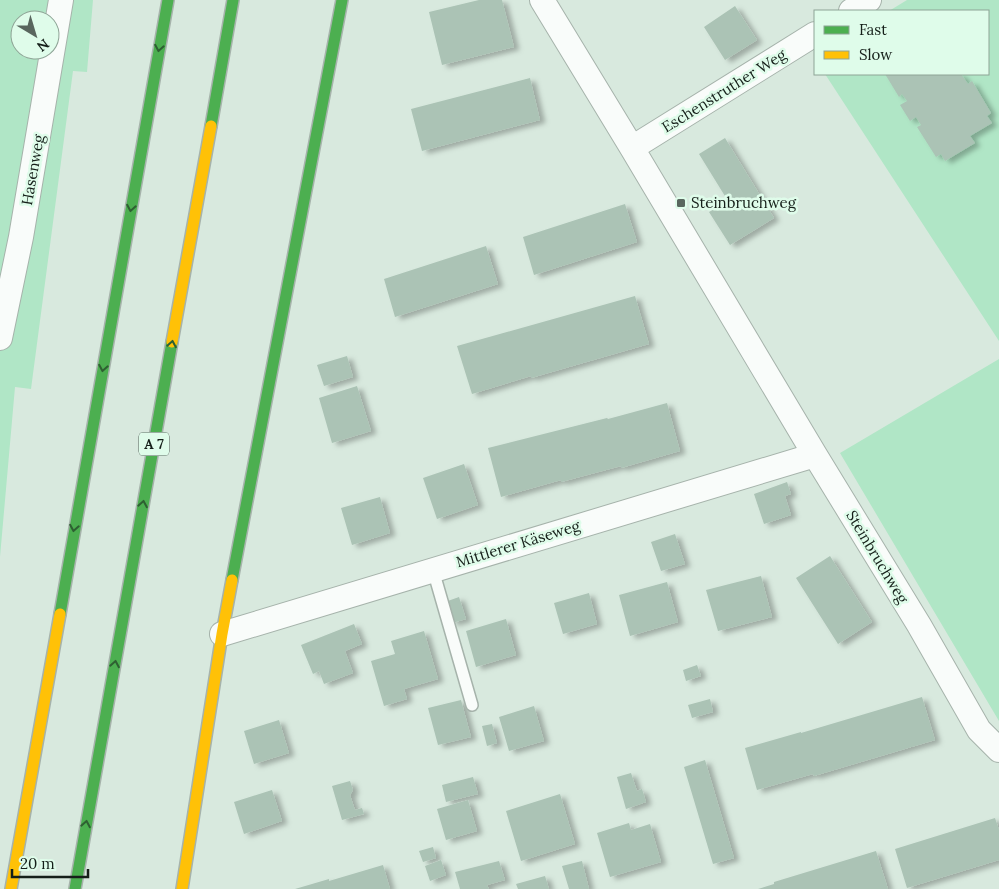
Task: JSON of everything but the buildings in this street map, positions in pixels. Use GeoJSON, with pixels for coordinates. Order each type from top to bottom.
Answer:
{"type":"FeatureCollection","features":[{"type":"Feature","properties":{"kind":"main road"},"geometry":{"type":"LineString","coordinates":[[10,889],[168,0]]}},
{"type":"Feature","properties":{"kind":"main road","name":"A 7"},"geometry":{"type":"LineString","coordinates":[[75,889],[233,0]]}},
{"type":"Feature","properties":{"kind":"main road"},"geometry":{"type":"LineString","coordinates":[[182,889],[222,634],[342,0]]}},
{"type":"Feature","properties":{"kind":"street","name":"Hasenweg"},"geometry":{"type":"LineString","coordinates":[[0,338],[21,237],[61,0]]}},
{"type":"Feature","properties":{"kind":"street","name":"Steinbruchweg"},"geometry":{"type":"LineString","coordinates":[[542,0],[814,455],[919,625],[979,730],[999,750]]}},
{"type":"Feature","properties":{"kind":"street"},"geometry":{"type":"LineString","coordinates":[[853,10],[869,0]]}},
{"type":"Feature","properties":{"kind":"street","name":"Eschenstruther Weg"},"geometry":{"type":"LineString","coordinates":[[632,148],[814,35]]}},
{"type":"Feature","properties":{"kind":"street","name":"Mittlerer Käseweg"},"geometry":{"type":"LineString","coordinates":[[222,634],[814,455]]}},
{"type":"Feature","properties":{"kind":"lane"},"geometry":{"type":"LineString","coordinates":[[433,570],[472,705]]}},
{"type":"Feature","properties":{"kind":"green space"},"geometry":{"type":"Polygon","coordinates":[[[0,0],[93,0],[87,72],[73,71],[31,389],[15,387],[0,557],[0,0]]]}},
{"type":"Feature","properties":{"kind":"green space"},"geometry":{"type":"Polygon","coordinates":[[[907,0],[999,0],[999,341],[826,75],[989,75],[989,10],[891,10],[907,0]]]}},
{"type":"Feature","properties":{"kind":"green space"},"geometry":{"type":"Polygon","coordinates":[[[999,359],[999,721],[840,453],[999,359]]]}},
{"type":"Feature","properties":{"kind":"traffic: fast"},"geometry":{"type":"LineString","coordinates":[[60,614],[168,0]]}},
{"type":"Feature","properties":{"kind":"traffic: fast"},"geometry":{"type":"LineString","coordinates":[[211,126],[233,0]]}},
{"type":"Feature","properties":{"kind":"traffic: fast"},"geometry":{"type":"LineString","coordinates":[[232,580],[342,0]]}},
{"type":"Feature","properties":{"kind":"traffic: fast"},"geometry":{"type":"LineString","coordinates":[[75,889],[172,342]]}},
{"type":"Feature","properties":{"kind":"traffic: slow"},"geometry":{"type":"LineString","coordinates":[[172,342],[211,126]]}},
{"type":"Feature","properties":{"kind":"traffic: slow"},"geometry":{"type":"LineString","coordinates":[[182,889],[232,580]]}},
{"type":"Feature","properties":{"kind":"traffic: slow"},"geometry":{"type":"LineString","coordinates":[[11,889],[60,614]]}},
{"type":"Feature","properties":{"kind":"place","name":"Steinbruchweg"},"geometry":{"type":"Point","coordinates":[681,203]}}]}
